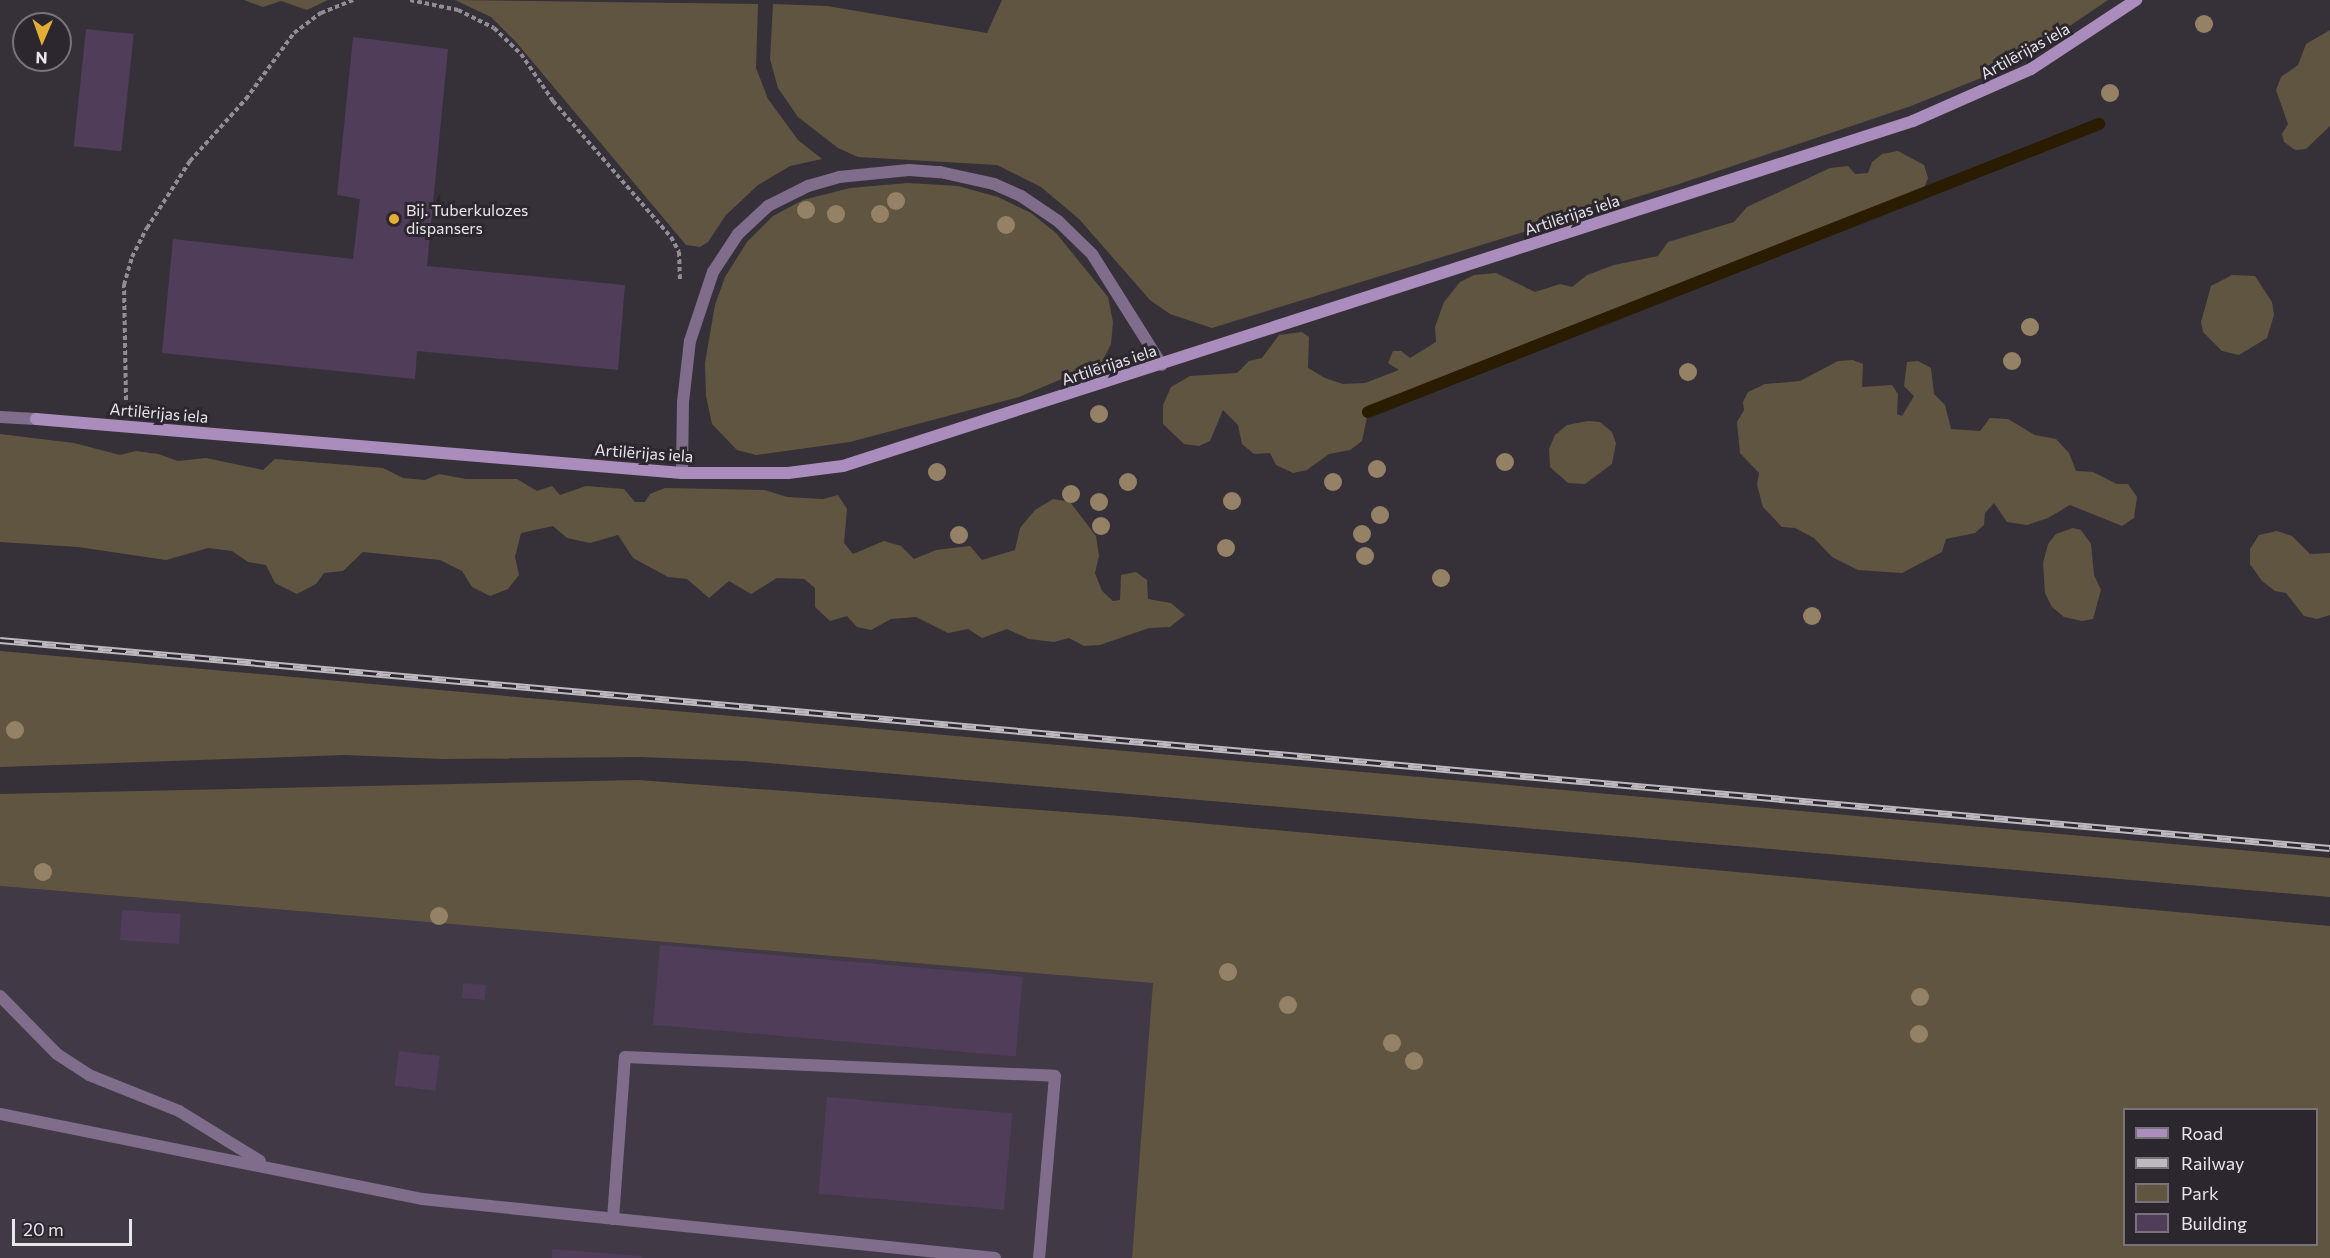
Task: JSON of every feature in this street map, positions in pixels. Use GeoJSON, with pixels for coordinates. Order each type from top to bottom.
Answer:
{"type":"FeatureCollection","features":[{"type":"Feature","properties":{"kind":"street","name":"Artilērijas iela"},"geometry":{"type":"LineString","coordinates":[[36,419],[682,474],[788,473],[843,466],[1913,121],[2031,69],[2136,0]]}},
{"type":"Feature","properties":{"kind":"lane"},"geometry":{"type":"LineString","coordinates":[[682,474],[683,402],[690,341],[713,272],[738,234],[768,206],[808,186],[839,177],[909,170],[940,172],[994,184],[1021,196],[1058,220],[1092,254],[1162,365]]}},
{"type":"Feature","properties":{"kind":"lane"},"geometry":{"type":"LineString","coordinates":[[0,417],[36,419]]}},
{"type":"Feature","properties":{"kind":"lane"},"geometry":{"type":"LineString","coordinates":[[0,996],[57,1054],[89,1075],[179,1111],[269,1167]]}},
{"type":"Feature","properties":{"kind":"lane"},"geometry":{"type":"LineString","coordinates":[[613,1219],[625,1058],[1055,1076],[1039,1258]]}},
{"type":"Feature","properties":{"kind":"lane"},"geometry":{"type":"LineString","coordinates":[[0,1114],[422,1199],[995,1258]]}},
{"type":"Feature","properties":{"kind":"path"},"geometry":{"type":"LineString","coordinates":[[127,427],[124,285],[132,257],[147,228],[190,161],[246,99],[294,33],[321,13],[354,0]]}},
{"type":"Feature","properties":{"kind":"path"},"geometry":{"type":"LineString","coordinates":[[410,0],[458,10],[494,28],[521,54],[553,101],[671,237],[679,252],[679,290]]}},
{"type":"Feature","properties":{"kind":"shaded area"},"geometry":{"type":"Polygon","coordinates":[[[0,886],[1154,983],[1132,1258],[0,1258],[0,886]]]}},
{"type":"Feature","properties":{"kind":"green space"},"geometry":{"type":"Polygon","coordinates":[[[244,0],[328,0],[307,10],[281,1],[263,7],[244,0]]]}},
{"type":"Feature","properties":{"kind":"green space"},"geometry":{"type":"Polygon","coordinates":[[[455,0],[758,4],[756,68],[768,99],[798,140],[822,159],[790,166],[758,185],[726,215],[708,242],[700,247],[686,245],[516,42],[491,17],[455,0]]]}},
{"type":"Feature","properties":{"kind":"green space"},"geometry":{"type":"Polygon","coordinates":[[[1002,0],[2108,0],[2046,42],[1981,78],[1911,106],[1679,184],[1212,328],[1170,314],[1150,300],[1079,219],[1041,187],[997,165],[858,157],[838,148],[798,117],[778,88],[770,59],[773,4],[827,6],[987,33],[1002,0]]]}},
{"type":"Feature","properties":{"kind":"green space"},"geometry":{"type":"Polygon","coordinates":[[[2330,30],[2330,126],[2306,149],[2295,150],[2284,142],[2282,134],[2288,124],[2276,90],[2281,77],[2298,65],[2306,44],[2330,30]]]}},
{"type":"Feature","properties":{"kind":"green space"},"geometry":{"type":"Polygon","coordinates":[[[1898,151],[1924,165],[1928,178],[1922,193],[1368,412],[1362,441],[1350,450],[1329,454],[1307,470],[1293,473],[1276,465],[1270,453],[1254,454],[1242,444],[1238,425],[1223,410],[1210,441],[1199,446],[1184,444],[1163,424],[1163,405],[1171,387],[1190,376],[1237,373],[1249,361],[1262,358],[1279,335],[1302,332],[1309,337],[1308,368],[1325,378],[1343,384],[1365,383],[1399,370],[1388,363],[1393,351],[1401,351],[1410,358],[1436,342],[1435,327],[1444,302],[1460,282],[1474,275],[1496,273],[1535,292],[1560,284],[1572,287],[1587,275],[1614,265],[1658,256],[1668,242],[1734,222],[1747,207],[1830,168],[1848,166],[1855,174],[1868,173],[1872,162],[1882,154],[1898,151]]]}},
{"type":"Feature","properties":{"kind":"green space"},"geometry":{"type":"Polygon","coordinates":[[[908,183],[958,186],[998,197],[1031,213],[1056,233],[1108,297],[1113,322],[1111,344],[1102,362],[1019,397],[850,442],[756,455],[737,450],[712,424],[706,396],[705,363],[715,305],[725,277],[747,242],[773,216],[803,200],[850,188],[908,183]]]}},
{"type":"Feature","properties":{"kind":"green space"},"geometry":{"type":"Polygon","coordinates":[[[2232,275],[2255,276],[2272,302],[2274,315],[2267,338],[2239,355],[2222,351],[2203,332],[2201,322],[2211,286],[2232,275]]]}},
{"type":"Feature","properties":{"kind":"green space"},"geometry":{"type":"Polygon","coordinates":[[[1853,360],[1863,364],[1862,387],[1892,385],[1898,394],[1897,414],[1902,416],[1914,396],[1904,386],[1907,362],[1918,361],[1931,368],[1934,394],[1945,405],[1951,429],[1980,431],[1990,418],[2008,419],[2035,435],[2056,439],[2069,453],[2076,471],[2093,472],[2117,484],[2128,484],[2137,497],[2134,518],[2122,526],[2070,505],[2048,518],[2027,525],[2007,522],[1994,503],[1985,513],[1984,525],[1975,533],[1946,539],[1942,552],[1902,573],[1858,570],[1832,557],[1814,538],[1795,528],[1782,527],[1763,507],[1757,485],[1759,473],[1740,453],[1737,422],[1744,410],[1743,402],[1748,392],[1765,384],[1800,381],[1838,361],[1853,360]]]}},
{"type":"Feature","properties":{"kind":"green space"},"geometry":{"type":"Polygon","coordinates":[[[1588,421],[1600,422],[1612,432],[1616,443],[1612,464],[1585,484],[1568,483],[1550,467],[1549,449],[1555,435],[1567,425],[1588,421]]]}},
{"type":"Feature","properties":{"kind":"green space"},"geometry":{"type":"Polygon","coordinates":[[[0,434],[74,443],[120,455],[136,451],[158,454],[178,461],[206,458],[263,470],[275,459],[383,468],[403,478],[425,480],[439,474],[466,479],[517,479],[537,491],[552,486],[560,495],[586,486],[624,489],[635,502],[645,502],[650,494],[665,488],[765,490],[787,497],[823,499],[838,495],[847,509],[844,543],[853,554],[884,541],[901,546],[914,559],[936,550],[970,546],[982,560],[1015,550],[1020,528],[1035,510],[1053,499],[1070,502],[1096,536],[1099,556],[1095,573],[1102,591],[1113,601],[1120,600],[1121,575],[1136,572],[1147,580],[1148,599],[1171,603],[1185,615],[1170,627],[1149,628],[1100,645],[1084,646],[1069,638],[1054,642],[1029,639],[1007,629],[982,638],[968,629],[948,633],[916,617],[891,619],[871,630],[857,627],[847,616],[830,621],[815,607],[815,588],[804,579],[777,578],[751,594],[729,581],[709,598],[687,579],[668,577],[633,558],[618,535],[590,543],[567,538],[553,526],[521,533],[515,557],[519,575],[508,589],[490,596],[472,587],[462,571],[440,560],[363,552],[343,571],[324,573],[316,584],[297,594],[275,583],[266,565],[248,562],[232,551],[208,548],[166,560],[78,547],[0,542],[0,434]]]}},
{"type":"Feature","properties":{"kind":"green space"},"geometry":{"type":"Polygon","coordinates":[[[2073,528],[2081,530],[2091,544],[2094,575],[2101,590],[2093,619],[2082,621],[2064,617],[2052,607],[2045,593],[2043,563],[2048,544],[2056,534],[2073,528]]]}},
{"type":"Feature","properties":{"kind":"green space"},"geometry":{"type":"Polygon","coordinates":[[[2277,531],[2292,536],[2310,554],[2330,553],[2330,615],[2317,619],[2304,616],[2286,593],[2275,591],[2262,581],[2250,564],[2250,549],[2259,535],[2277,531]]]}},
{"type":"Feature","properties":{"kind":"green space"},"geometry":{"type":"Polygon","coordinates":[[[0,651],[2330,858],[2330,897],[744,761],[640,757],[443,759],[345,755],[0,767],[0,651]]]}},
{"type":"Feature","properties":{"kind":"green space"},"geometry":{"type":"Polygon","coordinates":[[[638,780],[1133,817],[2330,926],[2330,1258],[1132,1258],[1153,983],[0,886],[0,794],[638,780]]]}},
{"type":"Feature","properties":{"kind":"building"},"geometry":{"type":"Polygon","coordinates":[[[86,29],[134,34],[121,151],[74,146],[86,29]]]}},
{"type":"Feature","properties":{"kind":"building","name":"Bij. Tuberkulozes dispansers"},"geometry":{"type":"Polygon","coordinates":[[[353,37],[448,49],[427,266],[625,285],[618,370],[417,351],[415,379],[162,353],[173,239],[353,259],[360,199],[337,195],[353,37]]]}},
{"type":"Feature","properties":{"kind":"building"},"geometry":{"type":"Polygon","coordinates":[[[122,910],[181,914],[179,944],[120,940],[122,910]]]}},
{"type":"Feature","properties":{"kind":"building"},"geometry":{"type":"Polygon","coordinates":[[[660,945],[1023,977],[1016,1056],[653,1025],[660,945]]]}},
{"type":"Feature","properties":{"kind":"building"},"geometry":{"type":"Polygon","coordinates":[[[463,983],[486,985],[485,1000],[462,998],[463,983]]]}},
{"type":"Feature","properties":{"kind":"building"},"geometry":{"type":"Polygon","coordinates":[[[399,1051],[440,1056],[435,1091],[395,1086],[399,1051]]]}},
{"type":"Feature","properties":{"kind":"building"},"geometry":{"type":"Polygon","coordinates":[[[827,1097],[1012,1113],[1004,1210],[819,1194],[827,1097]]]}},
{"type":"Feature","properties":{"kind":"building"},"geometry":{"type":"Polygon","coordinates":[[[552,1249],[642,1256],[642,1258],[552,1258],[552,1249]]]}},
{"type":"Feature","properties":{"kind":"waterway"},"geometry":{"type":"LineString","coordinates":[[1368,412],[2099,124]]}},
{"type":"Feature","properties":{"kind":"railway"},"geometry":{"type":"LineString","coordinates":[[0,640],[2330,848]]}},
{"type":"Feature","properties":{"kind":"place","name":"Bij. Tuberkulozes dispansers"},"geometry":{"type":"Point","coordinates":[394,219]}}]}
